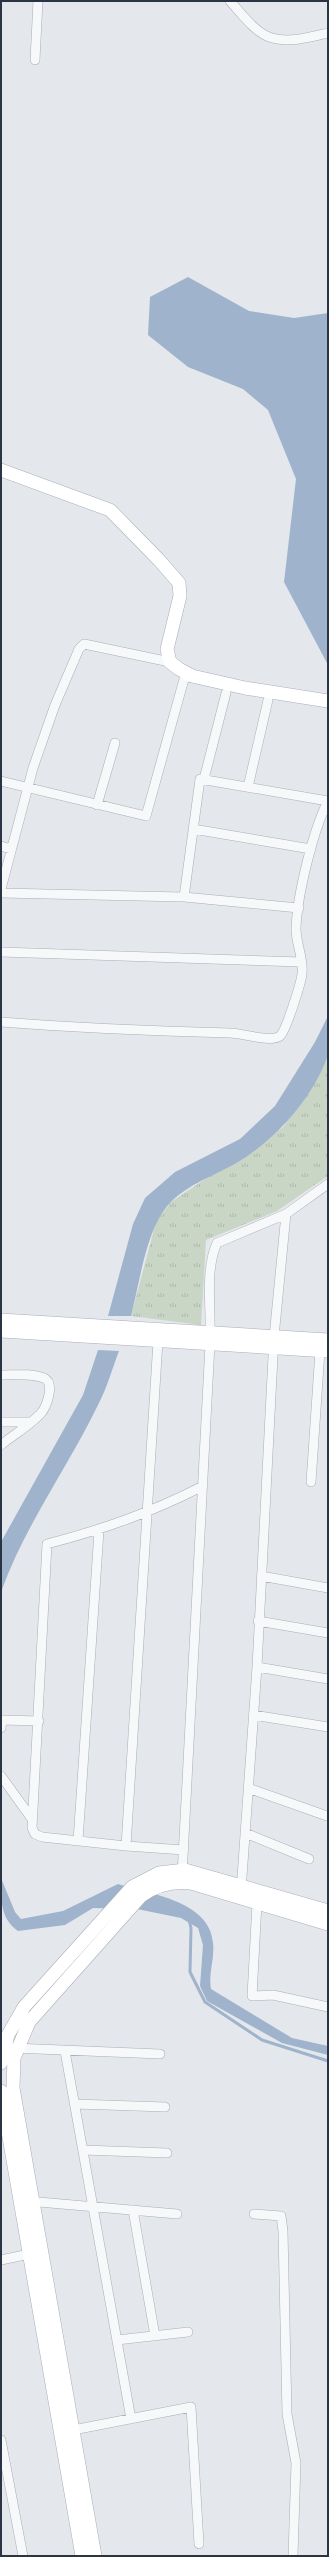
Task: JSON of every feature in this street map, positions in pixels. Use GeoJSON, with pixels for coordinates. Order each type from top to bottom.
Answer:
{"type":"FeatureCollection","features":[{"type":"Feature","properties":{"kind":"street"},"geometry":{"type":"LineString","coordinates":[[35,60],[38,1]]}},
{"type":"Feature","properties":{"kind":"street"},"geometry":{"type":"LineString","coordinates":[[230,1],[253,26],[271,38],[299,39],[328,33]]}},
{"type":"Feature","properties":{"kind":"street"},"geometry":{"type":"LineString","coordinates":[[1,470],[110,510],[159,560],[179,583],[180,596],[167,649],[170,662]]}},
{"type":"Feature","properties":{"kind":"street"},"geometry":{"type":"LineString","coordinates":[[1,889],[27,788],[55,705],[79,649],[84,644],[170,662],[192,676],[245,688],[328,701]]}},
{"type":"Feature","properties":{"kind":"street"},"geometry":{"type":"LineString","coordinates":[[1,781],[146,816],[186,672]]}},
{"type":"Feature","properties":{"kind":"street"},"geometry":{"type":"LineString","coordinates":[[204,779],[226,694]]}},
{"type":"Feature","properties":{"kind":"street"},"geometry":{"type":"LineString","coordinates":[[248,787],[268,700]]}},
{"type":"Feature","properties":{"kind":"street"},"geometry":{"type":"LineString","coordinates":[[97,805],[115,743]]}},
{"type":"Feature","properties":{"kind":"street"},"geometry":{"type":"LineString","coordinates":[[1,1022],[81,1029],[235,1033],[272,1040],[280,1036],[291,1014],[302,974],[296,930],[299,908],[311,849],[328,801],[200,779],[184,898]]}},
{"type":"Feature","properties":{"kind":"street"},"geometry":{"type":"LineString","coordinates":[[193,829],[311,849]]}},
{"type":"Feature","properties":{"kind":"street"},"geometry":{"type":"LineString","coordinates":[[1,846],[11,849]]}},
{"type":"Feature","properties":{"kind":"street"},"geometry":{"type":"LineString","coordinates":[[1,894],[184,898],[299,908]]}},
{"type":"Feature","properties":{"kind":"street"},"geometry":{"type":"LineString","coordinates":[[1,952],[301,962]]}},
{"type":"Feature","properties":{"kind":"street"},"geometry":{"type":"LineString","coordinates":[[182,1876],[203,1486],[213,1251],[217,1243],[286,1214],[328,1184]]}},
{"type":"Feature","properties":{"kind":"street"},"geometry":{"type":"LineString","coordinates":[[241,1892],[256,1667],[274,1343],[286,1214]]}},
{"type":"Feature","properties":{"kind":"street"},"geometry":{"type":"LineString","coordinates":[[1,1320],[104,1332],[158,1341],[210,1339]]}},
{"type":"Feature","properties":{"kind":"street"},"geometry":{"type":"LineString","coordinates":[[1,1330],[104,1332],[325,1347],[311,1482]]}},
{"type":"Feature","properties":{"kind":"street"},"geometry":{"type":"LineString","coordinates":[[126,1846],[158,1341]]}},
{"type":"Feature","properties":{"kind":"street"},"geometry":{"type":"LineString","coordinates":[[1,1375],[30,1375],[45,1379],[49,1383],[50,1390],[42,1411],[1,1445]]}},
{"type":"Feature","properties":{"kind":"street"},"geometry":{"type":"LineString","coordinates":[[1,1422],[29,1422]]}},
{"type":"Feature","properties":{"kind":"street"},"geometry":{"type":"LineString","coordinates":[[184,1850],[126,1846],[42,1837],[36,1834],[32,1828],[32,1819],[39,1721],[47,1544],[99,1531],[147,1513],[203,1486]]}},
{"type":"Feature","properties":{"kind":"street"},"geometry":{"type":"LineString","coordinates":[[78,1841],[99,1531]]}},
{"type":"Feature","properties":{"kind":"street"},"geometry":{"type":"LineString","coordinates":[[261,1576],[328,1588]]}},
{"type":"Feature","properties":{"kind":"street"},"geometry":{"type":"LineString","coordinates":[[258,1621],[328,1633]]}},
{"type":"Feature","properties":{"kind":"street"},"geometry":{"type":"LineString","coordinates":[[256,1667],[328,1679]]}},
{"type":"Feature","properties":{"kind":"street"},"geometry":{"type":"LineString","coordinates":[[253,1716],[328,1727]]}},
{"type":"Feature","properties":{"kind":"street"},"geometry":{"type":"LineString","coordinates":[[1,1728],[2,1720],[39,1721]]}},
{"type":"Feature","properties":{"kind":"street"},"geometry":{"type":"LineString","coordinates":[[1,1776],[32,1819]]}},
{"type":"Feature","properties":{"kind":"street"},"geometry":{"type":"LineString","coordinates":[[248,1788],[327,1816]]}},
{"type":"Feature","properties":{"kind":"street"},"geometry":{"type":"LineString","coordinates":[[245,1833],[310,1859]]}},
{"type":"Feature","properties":{"kind":"street"},"geometry":{"type":"LineString","coordinates":[[89,2556],[26,2200],[13,2088],[13,2068],[10,2048],[12,2025],[24,2007],[138,1882],[159,1872],[182,1876],[241,1892],[328,1911]]}},
{"type":"Feature","properties":{"kind":"street"},"geometry":{"type":"LineString","coordinates":[[1,2063],[34,2015],[141,1896],[182,1876]]}},
{"type":"Feature","properties":{"kind":"street"},"geometry":{"type":"LineString","coordinates":[[241,1892],[257,1903],[328,1924]]}},
{"type":"Feature","properties":{"kind":"street"},"geometry":{"type":"LineString","coordinates":[[257,1903],[252,1996],[273,1995],[328,2007]]}},
{"type":"Feature","properties":{"kind":"street"},"geometry":{"type":"LineString","coordinates":[[10,2048],[160,2054]]}},
{"type":"Feature","properties":{"kind":"street"},"geometry":{"type":"LineString","coordinates":[[65,2051],[131,2419]]}},
{"type":"Feature","properties":{"kind":"street"},"geometry":{"type":"LineString","coordinates":[[1,2095],[26,2200]]}},
{"type":"Feature","properties":{"kind":"street"},"geometry":{"type":"LineString","coordinates":[[75,2104],[165,2107]]}},
{"type":"Feature","properties":{"kind":"street"},"geometry":{"type":"LineString","coordinates":[[83,2150],[167,2153]]}},
{"type":"Feature","properties":{"kind":"street"},"geometry":{"type":"LineString","coordinates":[[26,2200],[177,2214]]}},
{"type":"Feature","properties":{"kind":"street"},"geometry":{"type":"LineString","coordinates":[[133,2210],[154,2336]]}},
{"type":"Feature","properties":{"kind":"street"},"geometry":{"type":"LineString","coordinates":[[254,2214],[280,2216],[283,2231],[287,2414],[296,2463],[292,2556]]}},
{"type":"Feature","properties":{"kind":"street"},"geometry":{"type":"LineString","coordinates":[[1,2260],[35,2253]]}},
{"type":"Feature","properties":{"kind":"street"},"geometry":{"type":"LineString","coordinates":[[117,2340],[188,2332]]}},
{"type":"Feature","properties":{"kind":"street"},"geometry":{"type":"LineString","coordinates":[[66,2431],[191,2407],[199,2544]]}},
{"type":"Feature","properties":{"kind":"street"},"geometry":{"type":"LineString","coordinates":[[1,2440],[23,2556]]}},
{"type":"Feature","properties":{"kind":"green space"},"geometry":{"type":"Polygon","coordinates":[[[328,1057],[328,1176],[277,1211],[206,1240],[201,1325],[131,1316],[156,1222],[171,1202],[283,1127],[311,1089],[328,1057]]]}},
{"type":"Feature","properties":{"kind":"water"},"geometry":{"type":"Polygon","coordinates":[[[188,277],[249,311],[294,318],[328,313],[328,665],[284,582],[296,479],[268,410],[243,389],[188,367],[148,335],[150,297],[188,277]]]}},
{"type":"Feature","properties":{"kind":"water"},"geometry":{"type":"Polygon","coordinates":[[[328,1016],[327,1058],[312,1089],[302,1103],[279,1130],[252,1153],[185,1190],[170,1203],[155,1226],[149,1241],[131,1316],[108,1316],[133,1224],[145,1198],[175,1172],[240,1139],[275,1106],[315,1042],[328,1016]]]}},
{"type":"Feature","properties":{"kind":"water"},"geometry":{"type":"Polygon","coordinates":[[[98,1350],[119,1351],[104,1392],[86,1429],[34,1520],[11,1567],[1,1592],[1,1542],[83,1395],[98,1350]]]}},
{"type":"Feature","properties":{"kind":"water"},"geometry":{"type":"Polygon","coordinates":[[[1,1878],[15,1912],[21,1919],[63,1911],[118,1884],[161,1896],[190,1909],[201,1917],[209,1929],[213,1943],[210,1977],[211,1989],[292,2038],[328,2046],[328,2055],[282,2043],[207,2001],[200,1986],[203,1945],[198,1928],[181,1918],[137,1909],[93,1908],[65,1925],[18,1931],[8,1920],[3,1908],[1,1878]]]}},
{"type":"Feature","properties":{"kind":"waterway"},"geometry":{"type":"LineString","coordinates":[[189,1920],[191,1928],[190,1972],[205,2002],[262,2040],[328,2061]]}}]}
